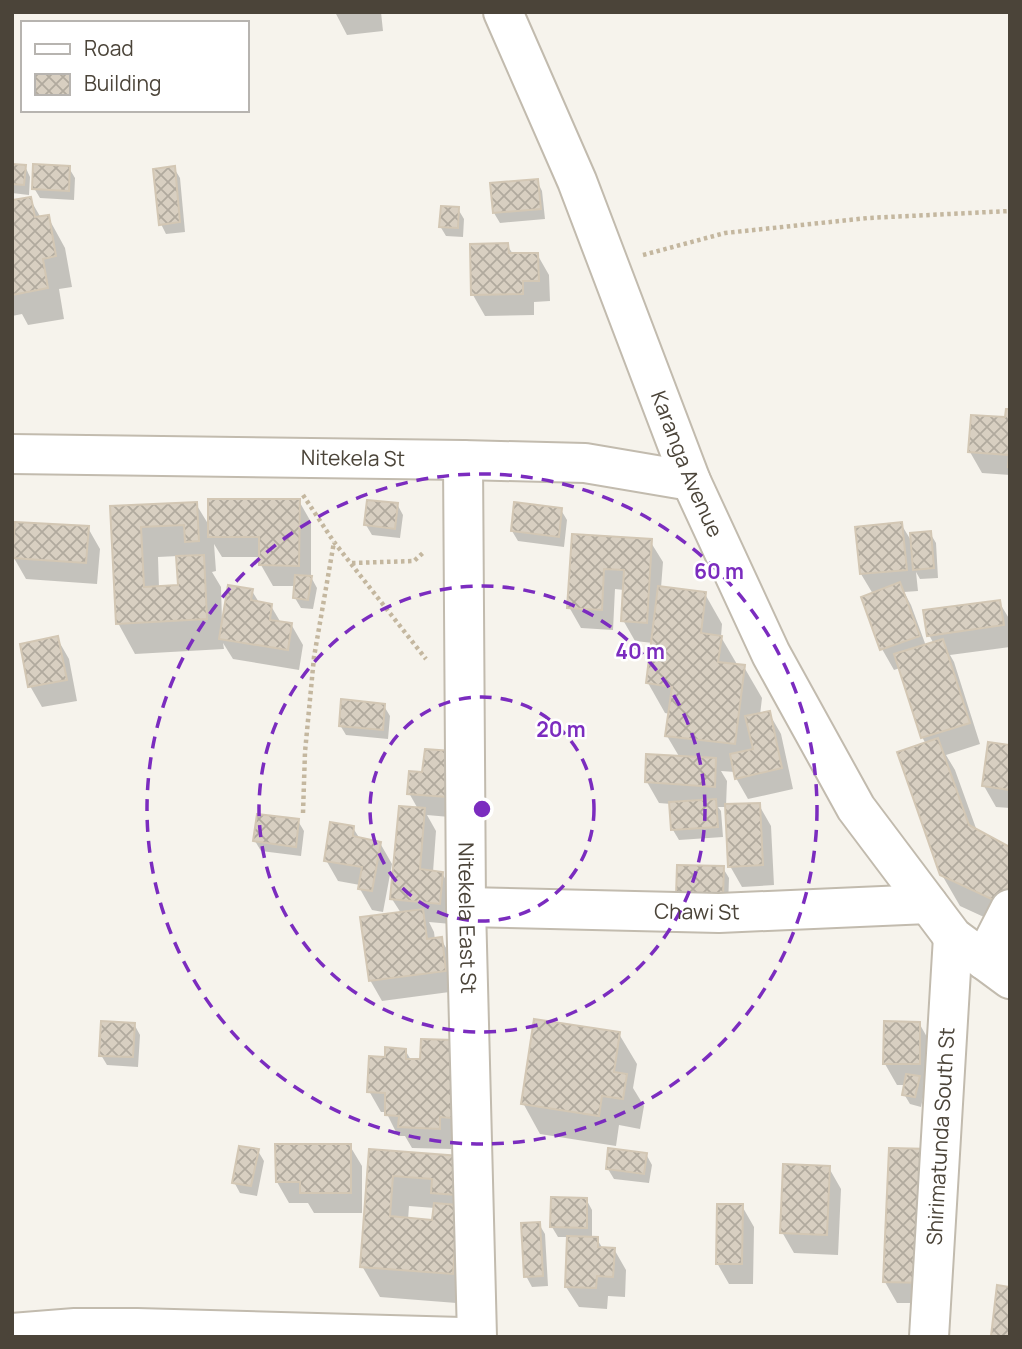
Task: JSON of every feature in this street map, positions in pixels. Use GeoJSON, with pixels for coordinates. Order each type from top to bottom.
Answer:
{"type":"FeatureCollection","features":[{"type":"Feature","properties":{"kind":"street","name":"Karanga Avenue"},"geometry":{"type":"LineString","coordinates":[[503,12],[577,181],[691,481],[771,654],[856,808],[953,937],[997,970]]}},
{"type":"Feature","properties":{"kind":"street","name":"Nitekela St"},"geometry":{"type":"LineString","coordinates":[[12,454],[584,463],[691,481]]}},
{"type":"Feature","properties":{"kind":"street","name":"Nitekela East St"},"geometry":{"type":"LineString","coordinates":[[463,460],[466,907],[477,1337]]}},
{"type":"Feature","properties":{"kind":"street","name":"Chawi St"},"geometry":{"type":"LineString","coordinates":[[466,907],[719,914],[928,904]]}},
{"type":"Feature","properties":{"kind":"street"},"geometry":{"type":"LineString","coordinates":[[997,970],[1010,909]]}},
{"type":"Feature","properties":{"kind":"street","name":"Shirimatunda South St"},"geometry":{"type":"LineString","coordinates":[[929,1337],[953,937]]}},
{"type":"Feature","properties":{"kind":"street"},"geometry":{"type":"LineString","coordinates":[[12,1333],[75,1328],[137,1328],[462,1337]]}},
{"type":"Feature","properties":{"kind":"path"},"geometry":{"type":"LineString","coordinates":[[608,264],[725,233],[868,218],[1010,212]]}},
{"type":"Feature","properties":{"kind":"path"},"geometry":{"type":"LineString","coordinates":[[277,457],[334,542],[465,708]]}},
{"type":"Feature","properties":{"kind":"path"},"geometry":{"type":"LineString","coordinates":[[351,564],[414,561],[464,522]]}},
{"type":"Feature","properties":{"kind":"path"},"geometry":{"type":"LineString","coordinates":[[303,813],[305,752],[314,657],[334,542]]}},
{"type":"Feature","properties":{"kind":"building"},"geometry":{"type":"Polygon","coordinates":[[[12,164],[26,165],[24,185],[12,184],[12,164]]]}},
{"type":"Feature","properties":{"kind":"building"},"geometry":{"type":"Polygon","coordinates":[[[33,164],[70,166],[69,191],[32,189],[33,164]]]}},
{"type":"Feature","properties":{"kind":"building"},"geometry":{"type":"Polygon","coordinates":[[[175,166],[180,222],[159,225],[153,169],[175,166]]]}},
{"type":"Feature","properties":{"kind":"building"},"geometry":{"type":"Polygon","coordinates":[[[538,179],[541,209],[493,213],[490,183],[538,179]]]}},
{"type":"Feature","properties":{"kind":"building"},"geometry":{"type":"Polygon","coordinates":[[[31,197],[35,217],[49,215],[56,256],[43,259],[48,288],[12,295],[12,200],[31,197]]]}},
{"type":"Feature","properties":{"kind":"building"},"geometry":{"type":"Polygon","coordinates":[[[441,206],[459,207],[458,228],[439,227],[441,206]]]}},
{"type":"Feature","properties":{"kind":"building"},"geometry":{"type":"Polygon","coordinates":[[[508,243],[509,253],[538,253],[539,281],[523,281],[523,294],[471,295],[470,244],[508,243]]]}},
{"type":"Feature","properties":{"kind":"building"},"geometry":{"type":"Polygon","coordinates":[[[1006,409],[1010,409],[1010,467],[1009,455],[968,452],[971,415],[1005,417],[1006,409]]]}},
{"type":"Feature","properties":{"kind":"building"},"geometry":{"type":"Polygon","coordinates":[[[208,499],[300,499],[299,566],[259,565],[259,537],[208,537],[208,499]]]}},
{"type":"Feature","properties":{"kind":"building"},"geometry":{"type":"Polygon","coordinates":[[[367,500],[398,503],[395,529],[364,525],[367,500]]]}},
{"type":"Feature","properties":{"kind":"building"},"geometry":{"type":"Polygon","coordinates":[[[197,502],[199,541],[185,542],[184,525],[141,527],[144,587],[178,585],[176,556],[204,555],[207,619],[116,624],[110,506],[197,502]]]}},
{"type":"Feature","properties":{"kind":"building"},"geometry":{"type":"Polygon","coordinates":[[[514,502],[562,508],[559,537],[511,531],[514,502]]]}},
{"type":"Feature","properties":{"kind":"building"},"geometry":{"type":"Polygon","coordinates":[[[15,522],[89,526],[86,563],[12,558],[15,522]]]}},
{"type":"Feature","properties":{"kind":"building"},"geometry":{"type":"Polygon","coordinates":[[[902,522],[907,570],[860,574],[855,527],[902,522]]]}},
{"type":"Feature","properties":{"kind":"building"},"geometry":{"type":"Polygon","coordinates":[[[931,531],[934,568],[913,570],[910,533],[931,531]]]}},
{"type":"Feature","properties":{"kind":"building"},"geometry":{"type":"Polygon","coordinates":[[[572,534],[652,539],[647,623],[621,621],[624,570],[604,569],[602,610],[567,608],[572,534]]]}},
{"type":"Feature","properties":{"kind":"building"},"geometry":{"type":"Polygon","coordinates":[[[295,575],[312,576],[308,600],[293,598],[295,575]]]}},
{"type":"Feature","properties":{"kind":"building"},"geometry":{"type":"Polygon","coordinates":[[[900,582],[920,636],[880,650],[861,597],[900,582]]]}},
{"type":"Feature","properties":{"kind":"building"},"geometry":{"type":"Polygon","coordinates":[[[228,585],[253,589],[251,600],[272,604],[270,620],[292,623],[288,650],[219,639],[228,585]]]}},
{"type":"Feature","properties":{"kind":"building"},"geometry":{"type":"Polygon","coordinates":[[[658,586],[706,592],[701,633],[722,636],[718,662],[745,665],[735,744],[665,736],[672,687],[646,683],[658,586]]]}},
{"type":"Feature","properties":{"kind":"building"},"geometry":{"type":"Polygon","coordinates":[[[1000,600],[1004,625],[927,636],[923,610],[1000,600]]]}},
{"type":"Feature","properties":{"kind":"building"},"geometry":{"type":"Polygon","coordinates":[[[58,636],[67,680],[28,687],[20,644],[58,636]]]}},
{"type":"Feature","properties":{"kind":"building"},"geometry":{"type":"Polygon","coordinates":[[[943,639],[970,723],[921,738],[894,654],[943,639]]]}},
{"type":"Feature","properties":{"kind":"building"},"geometry":{"type":"Polygon","coordinates":[[[341,699],[385,704],[383,730],[339,726],[341,699]]]}},
{"type":"Feature","properties":{"kind":"building"},"geometry":{"type":"Polygon","coordinates":[[[770,711],[782,768],[735,779],[730,754],[753,749],[745,716],[770,711]]]}},
{"type":"Feature","properties":{"kind":"building"},"geometry":{"type":"Polygon","coordinates":[[[938,738],[969,825],[1010,847],[1010,885],[1000,903],[940,875],[897,752],[938,738]]]}},
{"type":"Feature","properties":{"kind":"building"},"geometry":{"type":"Polygon","coordinates":[[[988,742],[1010,745],[1010,790],[982,786],[988,742]]]}},
{"type":"Feature","properties":{"kind":"building"},"geometry":{"type":"Polygon","coordinates":[[[425,749],[465,752],[461,798],[407,794],[409,771],[422,772],[425,749]]]}},
{"type":"Feature","properties":{"kind":"building"},"geometry":{"type":"Polygon","coordinates":[[[646,754],[716,758],[715,787],[645,782],[646,754]]]}},
{"type":"Feature","properties":{"kind":"building"},"geometry":{"type":"Polygon","coordinates":[[[716,799],[718,827],[671,830],[669,802],[716,799]]]}},
{"type":"Feature","properties":{"kind":"building"},"geometry":{"type":"Polygon","coordinates":[[[760,803],[763,865],[728,867],[725,804],[760,803]]]}},
{"type":"Feature","properties":{"kind":"building"},"geometry":{"type":"Polygon","coordinates":[[[399,806],[425,808],[420,869],[443,872],[440,904],[390,899],[399,806]]]}},
{"type":"Feature","properties":{"kind":"building"},"geometry":{"type":"Polygon","coordinates":[[[257,814],[299,819],[296,847],[253,841],[257,814]]]}},
{"type":"Feature","properties":{"kind":"building"},"geometry":{"type":"Polygon","coordinates":[[[330,822],[354,826],[353,836],[381,842],[372,891],[358,889],[362,867],[324,861],[330,822]]]}},
{"type":"Feature","properties":{"kind":"building"},"geometry":{"type":"Polygon","coordinates":[[[677,865],[724,866],[723,897],[676,896],[677,865]]]}},
{"type":"Feature","properties":{"kind":"building"},"geometry":{"type":"Polygon","coordinates":[[[423,909],[427,939],[442,937],[446,971],[369,981],[360,917],[423,909]]]}},
{"type":"Feature","properties":{"kind":"building"},"geometry":{"type":"Polygon","coordinates":[[[534,1019],[620,1032],[614,1072],[627,1074],[623,1099],[602,1096],[599,1116],[521,1104],[534,1019]]]}},
{"type":"Feature","properties":{"kind":"building"},"geometry":{"type":"Polygon","coordinates":[[[101,1021],[135,1023],[133,1057],[99,1056],[101,1021]]]}},
{"type":"Feature","properties":{"kind":"building"},"geometry":{"type":"Polygon","coordinates":[[[884,1021],[920,1022],[920,1064],[883,1064],[884,1021]]]}},
{"type":"Feature","properties":{"kind":"building"},"geometry":{"type":"Polygon","coordinates":[[[421,1039],[455,1040],[452,1118],[440,1117],[440,1129],[398,1127],[399,1116],[385,1115],[385,1093],[367,1092],[369,1056],[385,1057],[385,1047],[406,1049],[406,1059],[420,1059],[421,1039]]]}},
{"type":"Feature","properties":{"kind":"building"},"geometry":{"type":"Polygon","coordinates":[[[906,1074],[920,1076],[915,1097],[902,1095],[906,1074]]]}},
{"type":"Feature","properties":{"kind":"building"},"geometry":{"type":"Polygon","coordinates":[[[275,1144],[351,1144],[351,1193],[300,1193],[300,1182],[276,1182],[275,1144]]]}},
{"type":"Feature","properties":{"kind":"building"},"geometry":{"type":"Polygon","coordinates":[[[239,1146],[259,1149],[251,1186],[232,1183],[239,1146]]]}},
{"type":"Feature","properties":{"kind":"building"},"geometry":{"type":"Polygon","coordinates":[[[608,1148],[647,1153],[644,1174],[606,1169],[608,1148]]]}},
{"type":"Feature","properties":{"kind":"building"},"geometry":{"type":"Polygon","coordinates":[[[889,1148],[933,1149],[927,1283],[883,1282],[889,1148]]]}},
{"type":"Feature","properties":{"kind":"building"},"geometry":{"type":"Polygon","coordinates":[[[369,1149],[460,1156],[457,1195],[431,1193],[432,1179],[393,1176],[390,1216],[432,1220],[434,1203],[458,1205],[453,1274],[360,1267],[369,1149]]]}},
{"type":"Feature","properties":{"kind":"building"},"geometry":{"type":"Polygon","coordinates":[[[783,1164],[830,1166],[827,1235],[780,1233],[783,1164]]]}},
{"type":"Feature","properties":{"kind":"building"},"geometry":{"type":"Polygon","coordinates":[[[551,1197],[587,1198],[587,1228],[550,1227],[551,1197]]]}},
{"type":"Feature","properties":{"kind":"building"},"geometry":{"type":"Polygon","coordinates":[[[717,1204],[743,1204],[742,1264],[716,1264],[717,1204]]]}},
{"type":"Feature","properties":{"kind":"building"},"geometry":{"type":"Polygon","coordinates":[[[540,1222],[543,1276],[524,1277],[521,1223],[540,1222]]]}},
{"type":"Feature","properties":{"kind":"building"},"geometry":{"type":"Polygon","coordinates":[[[567,1236],[598,1237],[598,1247],[615,1248],[613,1277],[597,1276],[596,1288],[565,1287],[567,1236]]]}},
{"type":"Feature","properties":{"kind":"building"},"geometry":{"type":"Polygon","coordinates":[[[997,1285],[1010,1287],[1010,1337],[991,1336],[997,1285]]]}}]}
